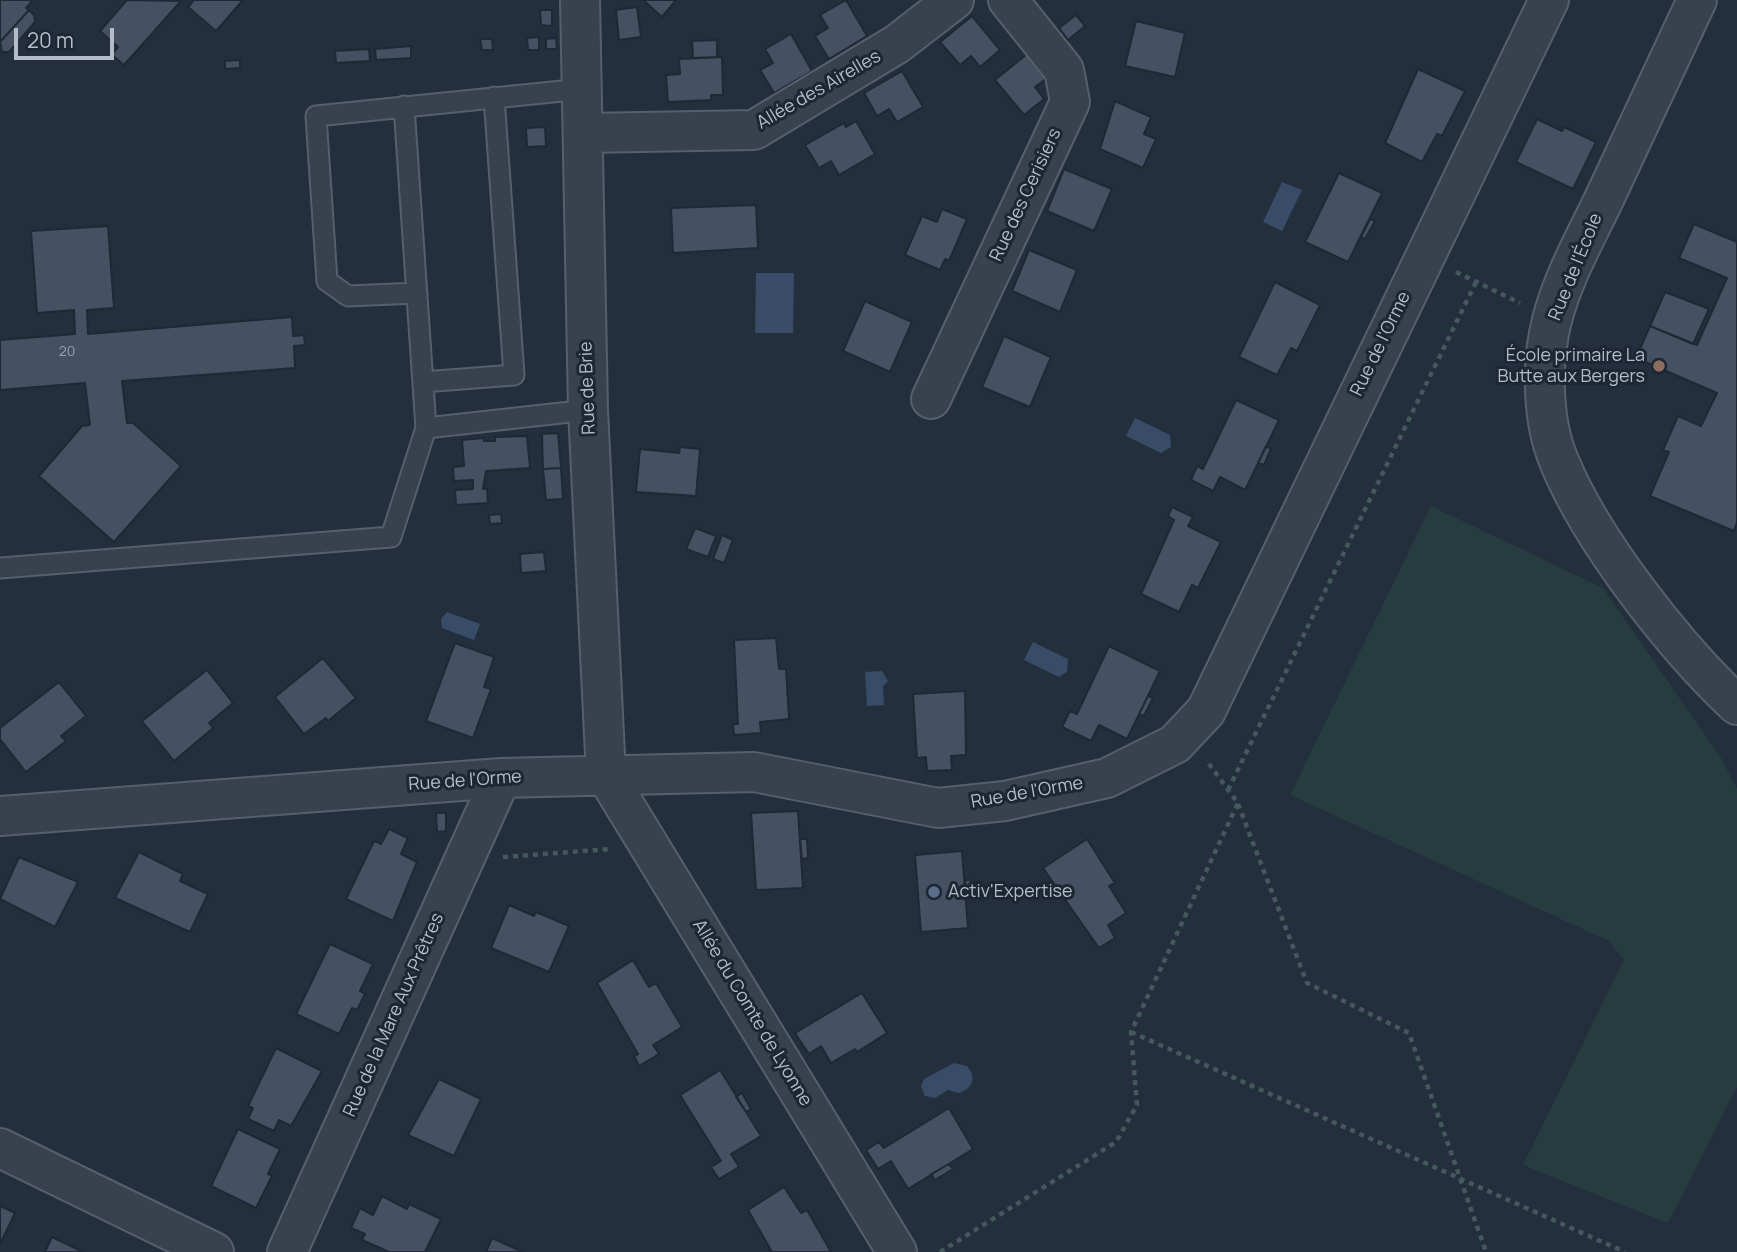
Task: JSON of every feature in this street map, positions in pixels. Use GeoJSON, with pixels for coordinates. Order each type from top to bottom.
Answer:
{"type":"FeatureCollection","features":[{"type":"Feature","properties":{"kind":"street","name":"Rue de Brie"},"geometry":{"type":"LineString","coordinates":[[580,0],[588,410],[606,775]]}},
{"type":"Feature","properties":{"kind":"street","name":"Allée des Airelles"},"geometry":{"type":"LineString","coordinates":[[584,133],[754,130],[897,44],[954,0]]}},
{"type":"Feature","properties":{"kind":"street","name":"Rue des Cerisiers"},"geometry":{"type":"LineString","coordinates":[[931,399],[1070,102],[1064,70],[1008,0]]}},
{"type":"Feature","properties":{"kind":"street","name":"Rue de l'Orme"},"geometry":{"type":"LineString","coordinates":[[0,816],[501,778],[754,772],[938,808],[1005,801],[1107,778],[1175,744],[1206,711],[1549,0]]}},
{"type":"Feature","properties":{"kind":"street","name":"Rue de l'École"},"geometry":{"type":"LineString","coordinates":[[1697,0],[1571,269],[1552,319],[1548,344],[1546,407],[1558,460],[1584,511],[1630,579],[1707,677],[1737,705]]}},
{"type":"Feature","properties":{"kind":"street","name":"Allée du Comte de Lyonne"},"geometry":{"type":"LineString","coordinates":[[606,775],[897,1252]]}},
{"type":"Feature","properties":{"kind":"street","name":"Rue de la Mare Aux Prêtres"},"geometry":{"type":"LineString","coordinates":[[287,1252],[501,778]]}},
{"type":"Feature","properties":{"kind":"street"},"geometry":{"type":"LineString","coordinates":[[0,1148],[214,1252]]}},
{"type":"Feature","properties":{"kind":"lane"},"geometry":{"type":"LineString","coordinates":[[417,293],[348,296],[327,281],[316,116],[582,89]]}},
{"type":"Feature","properties":{"kind":"lane"},"geometry":{"type":"LineString","coordinates":[[423,382],[514,375],[495,97]]}},
{"type":"Feature","properties":{"kind":"lane"},"geometry":{"type":"LineString","coordinates":[[0,569],[391,537],[426,428],[404,106]]}},
{"type":"Feature","properties":{"kind":"lane"},"geometry":{"type":"LineString","coordinates":[[426,428],[588,410]]}},
{"type":"Feature","properties":{"kind":"path"},"geometry":{"type":"LineString","coordinates":[[1424,257],[1552,319]]}},
{"type":"Feature","properties":{"kind":"path"},"geometry":{"type":"LineString","coordinates":[[1228,790],[1476,282]]}},
{"type":"Feature","properties":{"kind":"path"},"geometry":{"type":"LineString","coordinates":[[1186,732],[1238,803],[1307,983],[1409,1033],[1486,1252]]}},
{"type":"Feature","properties":{"kind":"path"},"geometry":{"type":"LineString","coordinates":[[940,1252],[1116,1142],[1137,1105],[1131,1032],[1238,803]]}},
{"type":"Feature","properties":{"kind":"path"},"geometry":{"type":"LineString","coordinates":[[464,860],[649,846]]}},
{"type":"Feature","properties":{"kind":"path"},"geometry":{"type":"LineString","coordinates":[[1131,1032],[1625,1252]]}},
{"type":"Feature","properties":{"kind":"green space"},"geometry":{"type":"Polygon","coordinates":[[[1431,506],[1603,588],[1721,758],[1737,789],[1737,1087],[1668,1223],[1523,1165],[1624,960],[1609,941],[1290,795],[1431,506]]]}},
{"type":"Feature","properties":{"kind":"water"},"geometry":{"type":"Polygon","coordinates":[[[1282,182],[1302,190],[1282,231],[1263,222],[1282,182]]]}},
{"type":"Feature","properties":{"kind":"water"},"geometry":{"type":"Polygon","coordinates":[[[756,273],[794,273],[793,333],[755,333],[756,273]]]}},
{"type":"Feature","properties":{"kind":"water"},"geometry":{"type":"Polygon","coordinates":[[[1135,418],[1170,435],[1171,447],[1161,453],[1126,436],[1135,418]]]}},
{"type":"Feature","properties":{"kind":"water"},"geometry":{"type":"Polygon","coordinates":[[[447,612],[480,624],[474,640],[442,628],[441,619],[447,612]]]}},
{"type":"Feature","properties":{"kind":"water"},"geometry":{"type":"Polygon","coordinates":[[[1033,642],[1068,659],[1067,672],[1059,677],[1024,660],[1033,642]]]}},
{"type":"Feature","properties":{"kind":"water"},"geometry":{"type":"Polygon","coordinates":[[[882,671],[888,681],[883,686],[884,705],[867,706],[865,672],[882,671]]]}},
{"type":"Feature","properties":{"kind":"water"},"geometry":{"type":"Polygon","coordinates":[[[954,1063],[967,1066],[970,1070],[973,1078],[970,1086],[958,1093],[948,1090],[935,1098],[925,1096],[921,1086],[924,1079],[954,1063]]]}},
{"type":"Feature","properties":{"kind":"building"},"geometry":{"type":"Polygon","coordinates":[[[0,0],[33,0],[26,8],[29,10],[0,42],[0,0]]]}},
{"type":"Feature","properties":{"kind":"building"},"geometry":{"type":"Polygon","coordinates":[[[127,0],[181,1],[124,65],[112,55],[118,47],[100,31],[127,0]]]}},
{"type":"Feature","properties":{"kind":"building"},"geometry":{"type":"Polygon","coordinates":[[[194,0],[243,0],[216,31],[188,7],[194,0]]]}},
{"type":"Feature","properties":{"kind":"building"},"geometry":{"type":"Polygon","coordinates":[[[643,0],[676,0],[662,17],[643,0]]]}},
{"type":"Feature","properties":{"kind":"building"},"geometry":{"type":"Polygon","coordinates":[[[846,0],[867,36],[829,59],[815,36],[828,28],[820,15],[846,0]]]}},
{"type":"Feature","properties":{"kind":"building"},"geometry":{"type":"Polygon","coordinates":[[[637,7],[641,37],[619,40],[616,10],[637,7]]]}},
{"type":"Feature","properties":{"kind":"building"},"geometry":{"type":"Polygon","coordinates":[[[29,10],[34,15],[35,22],[9,52],[2,52],[0,42],[29,10]]]}},
{"type":"Feature","properties":{"kind":"building"},"geometry":{"type":"Polygon","coordinates":[[[540,10],[552,10],[552,26],[541,25],[540,10]]]}},
{"type":"Feature","properties":{"kind":"building"},"geometry":{"type":"Polygon","coordinates":[[[1076,15],[1085,26],[1068,40],[1059,28],[1076,15]]]}},
{"type":"Feature","properties":{"kind":"building"},"geometry":{"type":"Polygon","coordinates":[[[972,16],[1000,50],[980,67],[971,56],[960,65],[940,42],[972,16]]]}},
{"type":"Feature","properties":{"kind":"building"},"geometry":{"type":"Polygon","coordinates":[[[1136,21],[1185,33],[1175,77],[1125,66],[1136,21]]]}},
{"type":"Feature","properties":{"kind":"building"},"geometry":{"type":"Polygon","coordinates":[[[791,34],[812,71],[774,93],[760,70],[773,63],[765,49],[791,34]]]}},
{"type":"Feature","properties":{"kind":"building"},"geometry":{"type":"Polygon","coordinates":[[[539,37],[539,50],[528,50],[527,38],[539,37]]]}},
{"type":"Feature","properties":{"kind":"building"},"geometry":{"type":"Polygon","coordinates":[[[556,38],[557,49],[546,49],[546,39],[556,38]]]}},
{"type":"Feature","properties":{"kind":"building"},"geometry":{"type":"Polygon","coordinates":[[[480,39],[492,39],[493,50],[482,50],[480,39]]]}},
{"type":"Feature","properties":{"kind":"building"},"geometry":{"type":"Polygon","coordinates":[[[717,40],[717,57],[693,58],[692,41],[717,40]]]}},
{"type":"Feature","properties":{"kind":"building"},"geometry":{"type":"Polygon","coordinates":[[[411,46],[411,58],[376,60],[375,49],[411,46]]]}},
{"type":"Feature","properties":{"kind":"building"},"geometry":{"type":"Polygon","coordinates":[[[369,49],[370,61],[336,63],[335,51],[369,49]]]}},
{"type":"Feature","properties":{"kind":"building"},"geometry":{"type":"Polygon","coordinates":[[[1027,54],[1047,78],[1035,87],[1044,99],[1024,115],[995,80],[1027,54]]]}},
{"type":"Feature","properties":{"kind":"building"},"geometry":{"type":"Polygon","coordinates":[[[722,57],[723,95],[711,95],[711,100],[668,102],[666,75],[680,74],[679,59],[722,57]]]}},
{"type":"Feature","properties":{"kind":"building"},"geometry":{"type":"Polygon","coordinates":[[[240,60],[240,68],[225,69],[225,61],[240,60]]]}},
{"type":"Feature","properties":{"kind":"building"},"geometry":{"type":"Polygon","coordinates":[[[1418,69],[1465,91],[1442,136],[1437,134],[1422,162],[1385,143],[1418,69]]]}},
{"type":"Feature","properties":{"kind":"building"},"geometry":{"type":"Polygon","coordinates":[[[902,71],[923,107],[897,122],[889,109],[877,116],[864,93],[902,71]]]}},
{"type":"Feature","properties":{"kind":"building"},"geometry":{"type":"Polygon","coordinates":[[[1115,101],[1151,117],[1144,134],[1156,139],[1143,168],[1100,149],[1115,101]]]}},
{"type":"Feature","properties":{"kind":"building"},"geometry":{"type":"Polygon","coordinates":[[[1537,119],[1562,131],[1564,127],[1596,142],[1573,189],[1516,162],[1537,119]]]}},
{"type":"Feature","properties":{"kind":"building"},"geometry":{"type":"Polygon","coordinates":[[[856,121],[875,154],[839,175],[831,161],[819,168],[805,145],[844,123],[846,127],[856,121]]]}},
{"type":"Feature","properties":{"kind":"building"},"geometry":{"type":"Polygon","coordinates":[[[545,127],[546,146],[527,147],[526,128],[545,127]]]}},
{"type":"Feature","properties":{"kind":"building"},"geometry":{"type":"Polygon","coordinates":[[[1064,169],[1112,189],[1094,231],[1047,211],[1064,169]]]}},
{"type":"Feature","properties":{"kind":"building"},"geometry":{"type":"Polygon","coordinates":[[[1339,173],[1382,193],[1348,262],[1305,242],[1339,173]]]}},
{"type":"Feature","properties":{"kind":"building"},"geometry":{"type":"Polygon","coordinates":[[[756,205],[758,248],[673,253],[671,208],[756,205]]]}},
{"type":"Feature","properties":{"kind":"building"},"geometry":{"type":"Polygon","coordinates":[[[942,209],[967,219],[949,261],[945,259],[940,270],[905,255],[922,216],[937,222],[942,209]]]}},
{"type":"Feature","properties":{"kind":"building"},"geometry":{"type":"Polygon","coordinates":[[[1370,219],[1375,221],[1365,239],[1361,237],[1370,219]]]}},
{"type":"Feature","properties":{"kind":"building"},"geometry":{"type":"Polygon","coordinates":[[[1694,224],[1737,242],[1737,522],[1734,531],[1650,496],[1669,452],[1663,450],[1678,416],[1701,426],[1717,393],[1636,358],[1650,326],[1697,345],[1727,278],[1679,258],[1694,224]]]}},
{"type":"Feature","properties":{"kind":"building"},"geometry":{"type":"Polygon","coordinates":[[[108,226],[114,308],[87,310],[88,334],[292,317],[293,336],[304,335],[305,345],[294,346],[295,368],[122,381],[127,423],[133,423],[181,466],[114,542],[39,476],[82,426],[90,425],[85,383],[0,390],[0,340],[75,334],[74,310],[37,313],[31,231],[108,226]]]}},
{"type":"Feature","properties":{"kind":"building"},"geometry":{"type":"Polygon","coordinates":[[[1029,250],[1077,270],[1060,312],[1012,291],[1029,250]]]}},
{"type":"Feature","properties":{"kind":"building"},"geometry":{"type":"Polygon","coordinates":[[[1275,282],[1320,305],[1297,351],[1291,348],[1277,375],[1239,357],[1275,282]]]}},
{"type":"Feature","properties":{"kind":"building"},"geometry":{"type":"Polygon","coordinates":[[[1665,292],[1709,309],[1693,344],[1650,326],[1665,292]]]}},
{"type":"Feature","properties":{"kind":"building"},"geometry":{"type":"Polygon","coordinates":[[[865,301],[912,322],[890,372],[843,351],[865,301]]]}},
{"type":"Feature","properties":{"kind":"building"},"geometry":{"type":"Polygon","coordinates":[[[1004,336],[1051,357],[1030,407],[982,387],[1004,336]]]}},
{"type":"Feature","properties":{"kind":"building"},"geometry":{"type":"Polygon","coordinates":[[[1236,400],[1279,420],[1245,490],[1220,477],[1213,491],[1191,480],[1197,466],[1203,469],[1236,400]]]}},
{"type":"Feature","properties":{"kind":"building"},"geometry":{"type":"Polygon","coordinates":[[[558,433],[561,468],[543,469],[542,434],[558,433]]]}},
{"type":"Feature","properties":{"kind":"building"},"geometry":{"type":"Polygon","coordinates":[[[527,436],[530,468],[486,471],[483,489],[487,488],[488,503],[456,505],[455,490],[473,489],[473,480],[454,481],[453,467],[464,466],[462,440],[484,438],[484,441],[495,441],[495,437],[527,436]]]}},
{"type":"Feature","properties":{"kind":"building"},"geometry":{"type":"Polygon","coordinates":[[[1266,446],[1271,449],[1264,465],[1258,463],[1266,446]]]}},
{"type":"Feature","properties":{"kind":"building"},"geometry":{"type":"Polygon","coordinates":[[[680,447],[700,449],[696,496],[636,492],[640,449],[679,453],[680,447]]]}},
{"type":"Feature","properties":{"kind":"building"},"geometry":{"type":"Polygon","coordinates":[[[561,468],[563,499],[546,500],[543,469],[561,468]]]}},
{"type":"Feature","properties":{"kind":"building"},"geometry":{"type":"Polygon","coordinates":[[[1172,507],[1193,517],[1188,526],[1221,542],[1198,588],[1192,585],[1179,612],[1141,594],[1174,520],[1168,516],[1172,507]]]}},
{"type":"Feature","properties":{"kind":"building"},"geometry":{"type":"Polygon","coordinates":[[[501,514],[502,523],[490,524],[489,515],[501,514]]]}},
{"type":"Feature","properties":{"kind":"building"},"geometry":{"type":"Polygon","coordinates":[[[695,528],[716,536],[708,557],[686,549],[695,528]]]}},
{"type":"Feature","properties":{"kind":"building"},"geometry":{"type":"Polygon","coordinates":[[[722,535],[733,540],[724,563],[713,559],[722,535]]]}},
{"type":"Feature","properties":{"kind":"building"},"geometry":{"type":"Polygon","coordinates":[[[544,552],[546,571],[521,573],[520,554],[544,552]]]}},
{"type":"Feature","properties":{"kind":"building"},"geometry":{"type":"Polygon","coordinates":[[[776,638],[779,669],[786,669],[789,719],[760,722],[761,733],[734,735],[733,724],[738,724],[734,640],[776,638]]]}},
{"type":"Feature","properties":{"kind":"building"},"geometry":{"type":"Polygon","coordinates":[[[455,643],[494,657],[484,687],[491,689],[473,738],[426,721],[455,643]]]}},
{"type":"Feature","properties":{"kind":"building"},"geometry":{"type":"Polygon","coordinates":[[[1109,646],[1160,671],[1127,739],[1099,725],[1091,741],[1062,727],[1070,711],[1077,714],[1109,646]]]}},
{"type":"Feature","properties":{"kind":"building"},"geometry":{"type":"Polygon","coordinates":[[[323,658],[356,698],[328,721],[326,718],[304,734],[275,697],[323,658]]]}},
{"type":"Feature","properties":{"kind":"building"},"geometry":{"type":"Polygon","coordinates":[[[207,670],[233,703],[209,723],[213,728],[174,761],[142,721],[207,670]]]}},
{"type":"Feature","properties":{"kind":"building"},"geometry":{"type":"Polygon","coordinates":[[[59,682],[86,716],[61,736],[66,741],[26,772],[0,739],[0,728],[59,682]]]}},
{"type":"Feature","properties":{"kind":"building"},"geometry":{"type":"Polygon","coordinates":[[[965,691],[966,755],[951,756],[952,770],[927,771],[926,757],[917,758],[913,694],[965,691]]]}},
{"type":"Feature","properties":{"kind":"building"},"geometry":{"type":"Polygon","coordinates":[[[1148,696],[1153,698],[1144,716],[1139,714],[1148,696]]]}},
{"type":"Feature","properties":{"kind":"building"},"geometry":{"type":"Polygon","coordinates":[[[798,811],[803,888],[756,890],[751,813],[798,811]]]}},
{"type":"Feature","properties":{"kind":"building"},"geometry":{"type":"Polygon","coordinates":[[[436,813],[446,813],[446,831],[437,832],[436,813]]]}},
{"type":"Feature","properties":{"kind":"building"},"geometry":{"type":"Polygon","coordinates":[[[389,829],[408,838],[401,854],[417,862],[393,921],[346,899],[374,841],[381,844],[389,829]]]}},
{"type":"Feature","properties":{"kind":"building"},"geometry":{"type":"Polygon","coordinates":[[[800,839],[807,839],[808,858],[802,859],[800,839]]]}},
{"type":"Feature","properties":{"kind":"building"},"geometry":{"type":"Polygon","coordinates":[[[1087,839],[1115,883],[1109,886],[1126,913],[1108,925],[1115,938],[1099,948],[1043,868],[1087,839]]]}},
{"type":"Feature","properties":{"kind":"building"},"geometry":{"type":"Polygon","coordinates":[[[962,851],[968,928],[921,932],[915,855],[962,851]]]}},
{"type":"Feature","properties":{"kind":"building"},"geometry":{"type":"Polygon","coordinates":[[[139,852],[183,874],[180,881],[208,894],[190,932],[115,898],[139,852]]]}},
{"type":"Feature","properties":{"kind":"building"},"geometry":{"type":"Polygon","coordinates":[[[19,857],[78,882],[55,927],[0,899],[19,857]]]}},
{"type":"Feature","properties":{"kind":"building"},"geometry":{"type":"Polygon","coordinates":[[[965,880],[971,880],[972,898],[966,899],[965,880]]]}},
{"type":"Feature","properties":{"kind":"building"},"geometry":{"type":"Polygon","coordinates":[[[509,905],[534,916],[536,912],[569,926],[549,972],[491,948],[509,905]]]}},
{"type":"Feature","properties":{"kind":"building"},"geometry":{"type":"Polygon","coordinates":[[[330,944],[373,964],[360,991],[365,994],[357,1010],[352,1008],[339,1034],[296,1014],[330,944]]]}},
{"type":"Feature","properties":{"kind":"building"},"geometry":{"type":"Polygon","coordinates":[[[633,960],[649,987],[656,983],[682,1027],[653,1045],[659,1054],[639,1066],[634,1056],[638,1054],[597,983],[633,960]]]}},
{"type":"Feature","properties":{"kind":"building"},"geometry":{"type":"Polygon","coordinates":[[[862,993],[887,1033],[857,1052],[855,1049],[831,1063],[821,1046],[809,1054],[795,1033],[862,993]]]}},
{"type":"Feature","properties":{"kind":"building"},"geometry":{"type":"Polygon","coordinates":[[[276,1048],[322,1071],[291,1126],[279,1120],[274,1131],[248,1119],[253,1108],[248,1106],[276,1048]]]}},
{"type":"Feature","properties":{"kind":"building"},"geometry":{"type":"Polygon","coordinates":[[[720,1070],[761,1136],[731,1154],[739,1167],[719,1179],[711,1167],[721,1161],[680,1095],[720,1070]]]}},
{"type":"Feature","properties":{"kind":"building"},"geometry":{"type":"Polygon","coordinates":[[[439,1079],[481,1099],[454,1156],[408,1135],[439,1079]]]}},
{"type":"Feature","properties":{"kind":"building"},"geometry":{"type":"Polygon","coordinates":[[[742,1093],[751,1109],[746,1112],[736,1097],[742,1093]]]}},
{"type":"Feature","properties":{"kind":"building"},"geometry":{"type":"Polygon","coordinates":[[[949,1108],[973,1149],[908,1189],[891,1161],[878,1169],[866,1150],[879,1142],[884,1148],[949,1108]]]}},
{"type":"Feature","properties":{"kind":"building"},"geometry":{"type":"Polygon","coordinates":[[[238,1129],[280,1149],[268,1174],[272,1176],[256,1208],[211,1186],[238,1129]]]}},
{"type":"Feature","properties":{"kind":"building"},"geometry":{"type":"Polygon","coordinates":[[[949,1164],[953,1169],[935,1180],[931,1174],[949,1164]]]}},
{"type":"Feature","properties":{"kind":"building"},"geometry":{"type":"Polygon","coordinates":[[[784,1187],[801,1213],[807,1210],[831,1252],[772,1252],[748,1210],[784,1187]]]}},
{"type":"Feature","properties":{"kind":"building"},"geometry":{"type":"Polygon","coordinates":[[[382,1196],[407,1209],[409,1204],[441,1219],[425,1252],[389,1252],[362,1240],[365,1234],[351,1228],[360,1208],[373,1215],[382,1196]]]}},
{"type":"Feature","properties":{"kind":"building"},"geometry":{"type":"Polygon","coordinates":[[[0,1206],[15,1213],[0,1244],[0,1206]]]}},
{"type":"Feature","properties":{"kind":"building"},"geometry":{"type":"Polygon","coordinates":[[[52,1237],[83,1252],[45,1252],[52,1237]]]}},
{"type":"Feature","properties":{"kind":"building"},"geometry":{"type":"Polygon","coordinates":[[[492,1238],[523,1252],[486,1252],[492,1238]]]}},
{"type":"Feature","properties":{"kind":"place","name":"École primaire La Butte aux Bergers"},"geometry":{"type":"Point","coordinates":[1659,366]}},
{"type":"Feature","properties":{"kind":"place","name":"Activ'Expertise"},"geometry":{"type":"Point","coordinates":[934,892]}}]}
